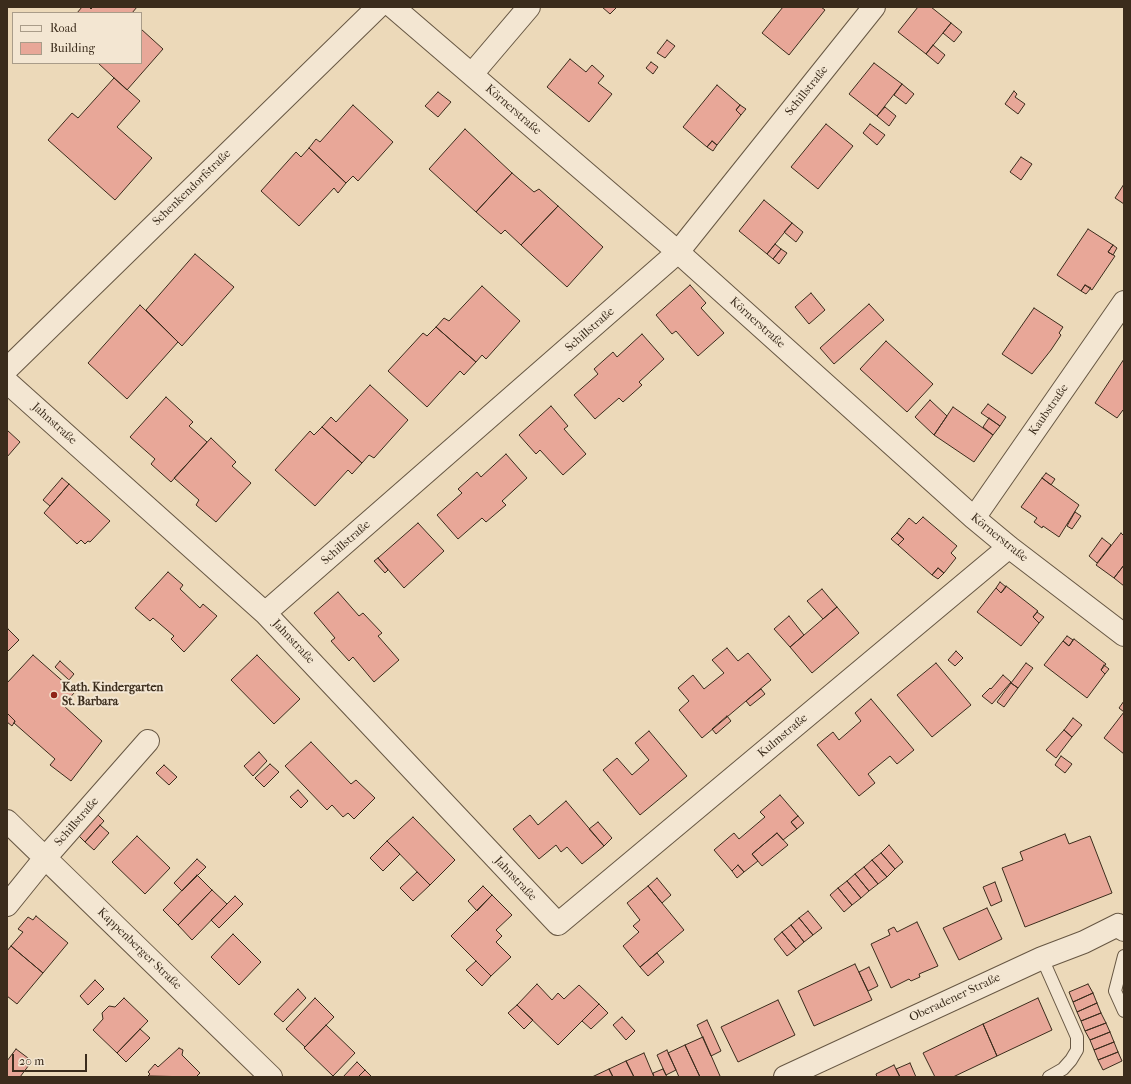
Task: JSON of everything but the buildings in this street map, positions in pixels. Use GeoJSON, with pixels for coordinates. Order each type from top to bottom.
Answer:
{"type":"FeatureCollection","features":[{"type":"Feature","properties":{"kind":"street","name":"Schenkendorfstraße"},"geometry":{"type":"LineString","coordinates":[[7,369],[378,7]]}},
{"type":"Feature","properties":{"kind":"street","name":"Körnerstraße"},"geometry":{"type":"LineString","coordinates":[[393,7],[678,252],[974,518],[1008,547],[1124,635]]}},
{"type":"Feature","properties":{"kind":"street"},"geometry":{"type":"LineString","coordinates":[[472,74],[529,7]]}},
{"type":"Feature","properties":{"kind":"street","name":"Schillstraße"},"geometry":{"type":"LineString","coordinates":[[265,613],[678,252],[874,7]]}},
{"type":"Feature","properties":{"kind":"street","name":"Kaubstraße"},"geometry":{"type":"LineString","coordinates":[[974,518],[1124,302]]}},
{"type":"Feature","properties":{"kind":"street","name":"Jahnstraße"},"geometry":{"type":"LineString","coordinates":[[7,382],[265,613],[558,924]]}},
{"type":"Feature","properties":{"kind":"street","name":"Kulmstraße"},"geometry":{"type":"LineString","coordinates":[[558,924],[1008,547]]}},
{"type":"Feature","properties":{"kind":"street","name":"Schillstraße"},"geometry":{"type":"LineString","coordinates":[[7,905],[45,858],[148,742]]}},
{"type":"Feature","properties":{"kind":"street","name":"Kappenberger Straße"},"geometry":{"type":"LineString","coordinates":[[7,821],[271,1077]]}},
{"type":"Feature","properties":{"kind":"street","name":"Oberadener Straße"},"geometry":{"type":"LineString","coordinates":[[785,1077],[1042,958],[1084,942],[1122,925]]}},
{"type":"Feature","properties":{"kind":"lane"},"geometry":{"type":"LineString","coordinates":[[1124,956],[1115,991],[1124,1011]]}},
{"type":"Feature","properties":{"kind":"lane"},"geometry":{"type":"LineString","coordinates":[[1042,958],[1077,1037],[1077,1050],[1071,1060],[1063,1069],[1049,1077]]}},
{"type":"Feature","properties":{"kind":"place","name":"Kath. Kindergarten St. Barbara"},"geometry":{"type":"Point","coordinates":[54,695]}}]}
